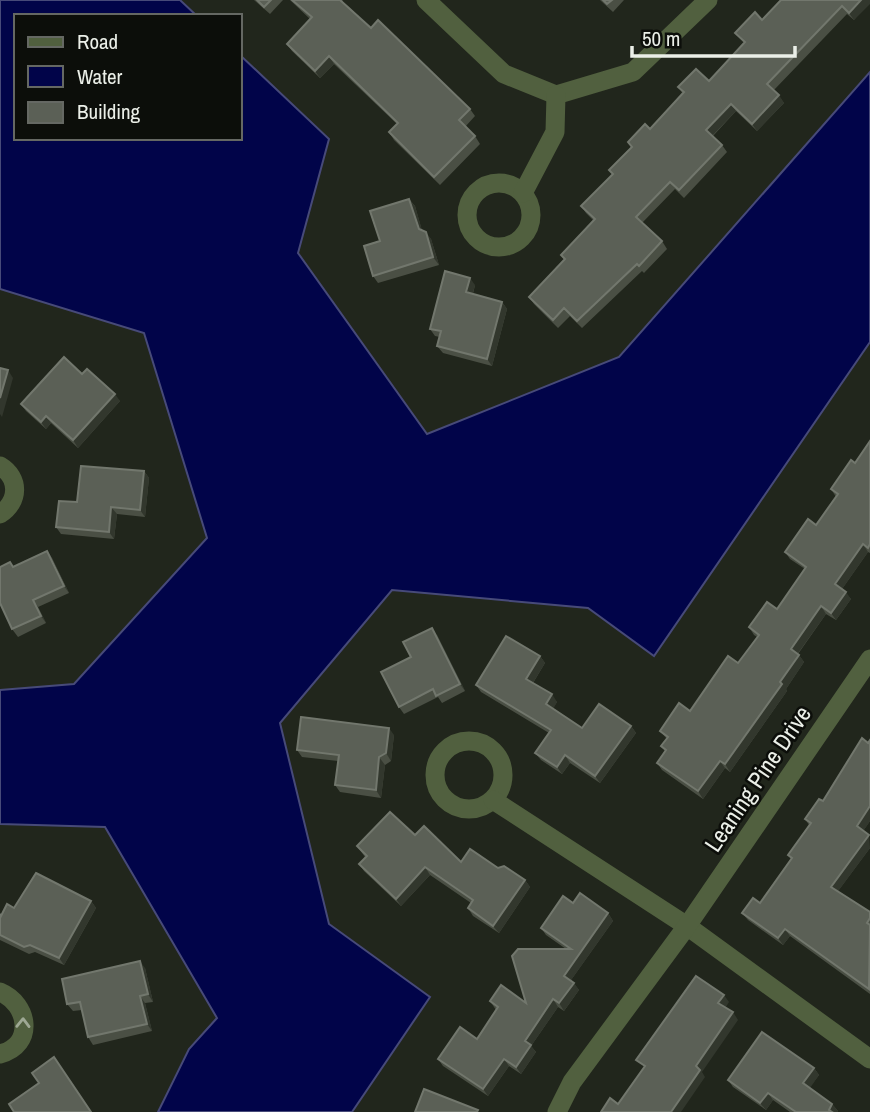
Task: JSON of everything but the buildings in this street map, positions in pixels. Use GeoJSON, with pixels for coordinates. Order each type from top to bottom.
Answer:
{"type":"FeatureCollection","features":[{"type":"Feature","properties":{"kind":"street"},"geometry":{"type":"LineString","coordinates":[[426,0],[504,74],[556,95],[633,72],[708,0]]}},
{"type":"Feature","properties":{"kind":"street"},"geometry":{"type":"LineString","coordinates":[[523,192],[555,132],[556,95]]}},
{"type":"Feature","properties":{"kind":"street"},"geometry":{"type":"LineString","coordinates":[[0,466],[10,474],[15,492],[8,509],[0,514]]}},
{"type":"Feature","properties":{"kind":"street","name":"Leaning Pine Drive"},"geometry":{"type":"LineString","coordinates":[[557,1112],[572,1082],[687,926],[870,659]]}},
{"type":"Feature","properties":{"kind":"street"},"geometry":{"type":"LineString","coordinates":[[493,800],[687,926],[870,1059]]}},
{"type":"Feature","properties":{"kind":"street"},"geometry":{"type":"LineString","coordinates":[[0,992],[17,1002],[25,1020],[21,1039],[15,1047],[0,1054]]}},
{"type":"Feature","properties":{"kind":"water"},"geometry":{"type":"Polygon","coordinates":[[[0,0],[180,0],[195,14],[14,14],[14,140],[242,140],[242,57],[329,139],[298,253],[427,434],[619,357],[870,72],[870,342],[654,656],[588,608],[392,590],[280,723],[329,924],[430,997],[352,1112],[158,1112],[189,1049],[217,1018],[105,827],[0,824],[0,690],[74,684],[207,538],[144,333],[0,289],[0,0]]]}}]}
